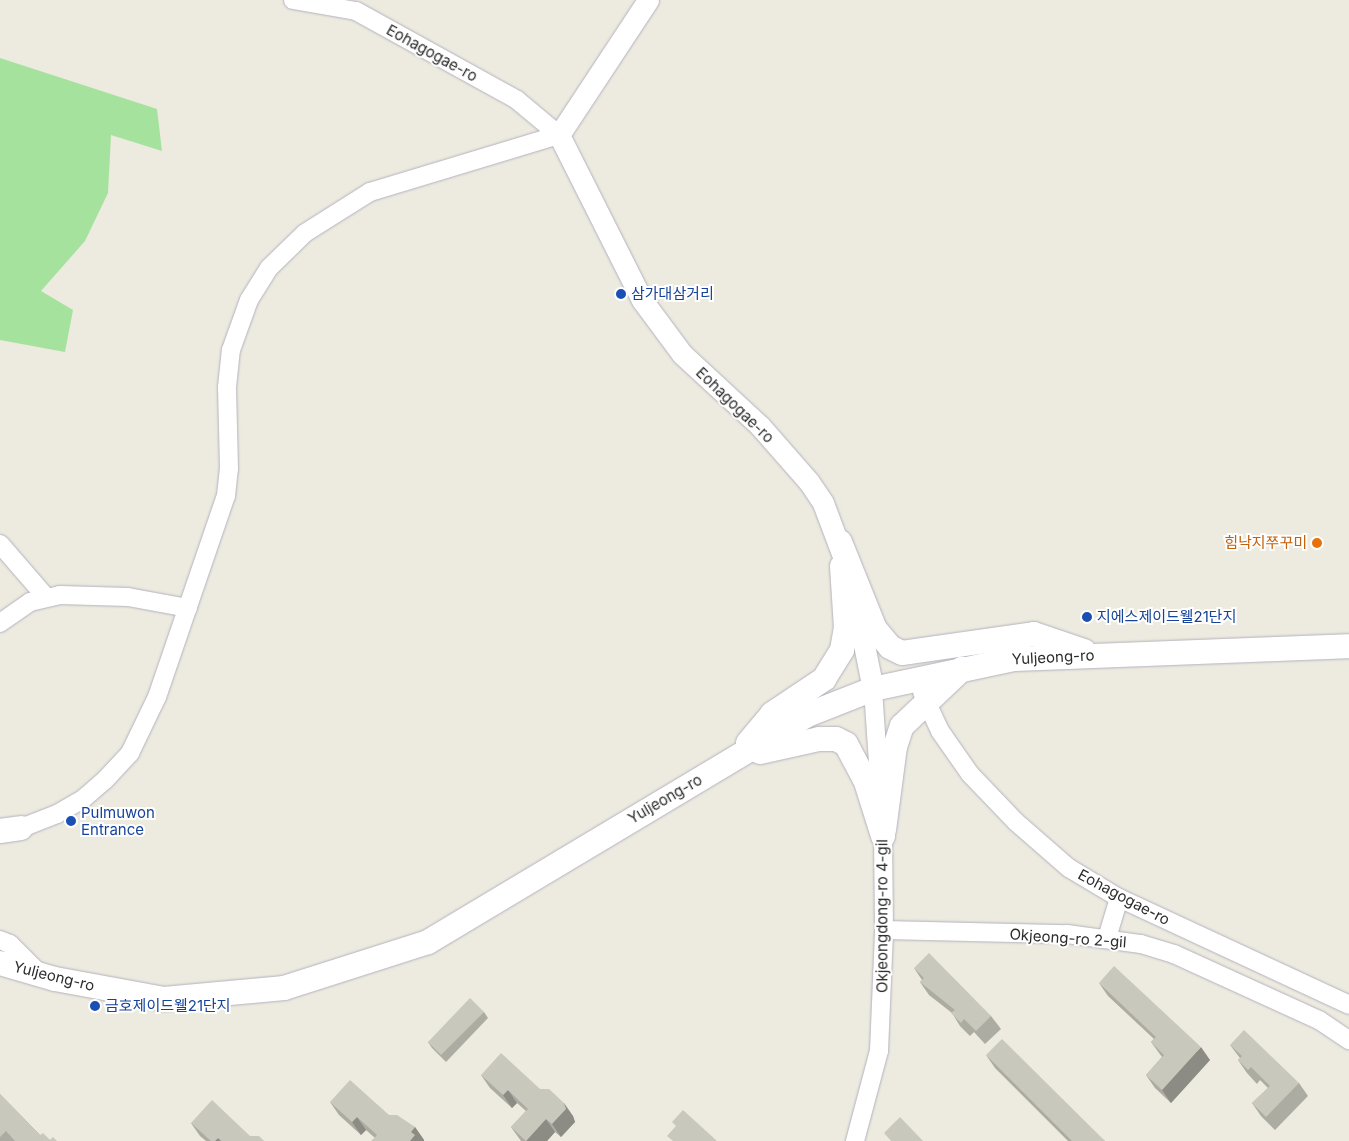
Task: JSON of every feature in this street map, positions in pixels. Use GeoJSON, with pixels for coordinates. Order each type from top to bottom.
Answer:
{"type":"FeatureCollection","features":[{"type":"Feature","properties":{"kind":"main road"},"geometry":{"type":"LineString","coordinates":[[840,542],[875,629],[890,647],[902,653],[1034,634],[1095,655]]}},
{"type":"Feature","properties":{"kind":"main road"},"geometry":{"type":"LineString","coordinates":[[734,759],[772,714],[824,679],[842,650],[846,628],[840,542]]}},
{"type":"Feature","properties":{"kind":"main road","name":"Yuljeong-ro"},"geometry":{"type":"LineString","coordinates":[[0,963],[41,975],[164,999],[284,988],[428,942],[807,715],[873,689],[963,667],[1014,659],[1349,646]]}},
{"type":"Feature","properties":{"kind":"main road"},"geometry":{"type":"LineString","coordinates":[[883,836],[895,747],[902,726],[926,700],[963,667]]}},
{"type":"Feature","properties":{"kind":"main road"},"geometry":{"type":"LineString","coordinates":[[734,759],[786,744],[819,739],[836,739],[846,744],[865,780],[883,836]]}},
{"type":"Feature","properties":{"kind":"main road"},"geometry":{"type":"LineString","coordinates":[[0,982],[41,975]]}},
{"type":"Feature","properties":{"kind":"street","name":"Eohagogae-ro"},"geometry":{"type":"LineString","coordinates":[[293,0],[356,11],[516,100],[559,135],[642,300],[682,354],[760,426],[809,482],[823,503],[840,542],[866,643],[873,689]]}},
{"type":"Feature","properties":{"kind":"street"},"geometry":{"type":"LineString","coordinates":[[0,842],[7,832],[57,814],[83,799],[130,752],[157,697],[226,496],[229,469],[227,387],[231,350],[249,300],[269,268],[312,227],[370,192],[559,135],[648,0]]}},
{"type":"Feature","properties":{"kind":"street"},"geometry":{"type":"LineString","coordinates":[[0,544],[45,596]]}},
{"type":"Feature","properties":{"kind":"street"},"geometry":{"type":"LineString","coordinates":[[0,623],[30,602],[45,596],[128,597],[188,608]]}},
{"type":"Feature","properties":{"kind":"street","name":"Eohagogae-ro"},"geometry":{"type":"LineString","coordinates":[[916,678],[940,732],[970,774],[1016,822],[1069,868],[1119,898],[1349,1005]]}},
{"type":"Feature","properties":{"kind":"street","name":"Okjeongdong-ro 4-gil"},"geometry":{"type":"LineString","coordinates":[[855,1141],[879,1051],[884,930],[883,836],[873,689]]}},
{"type":"Feature","properties":{"kind":"street"},"geometry":{"type":"LineString","coordinates":[[1107,938],[1119,898]]}},
{"type":"Feature","properties":{"kind":"street","name":"Okjeong-ro 2-gil"},"geometry":{"type":"LineString","coordinates":[[884,930],[1107,938],[1174,954],[1319,1020],[1349,1040]]}},
{"type":"Feature","properties":{"kind":"street"},"geometry":{"type":"LineString","coordinates":[[0,940],[10,944],[41,975]]}},
{"type":"Feature","properties":{"kind":"green space"},"geometry":{"type":"Polygon","coordinates":[[[0,58],[157,109],[162,151],[111,135],[108,193],[85,241],[41,291],[73,310],[65,352],[0,340],[0,58]]]}},
{"type":"Feature","properties":{"kind":"building"},"geometry":{"type":"Polygon","coordinates":[[[929,953],[991,1016],[976,1031],[964,1019],[961,1023],[951,1013],[955,1010],[920,982],[924,978],[914,968],[929,953]]]}},
{"type":"Feature","properties":{"kind":"building"},"geometry":{"type":"Polygon","coordinates":[[[1114,966],[1201,1047],[1162,1090],[1146,1075],[1164,1055],[1151,1042],[1156,1037],[1099,983],[1114,966]]]}},
{"type":"Feature","properties":{"kind":"building"},"geometry":{"type":"Polygon","coordinates":[[[470,998],[484,1012],[441,1055],[428,1042],[470,998]]]}},
{"type":"Feature","properties":{"kind":"building"},"geometry":{"type":"Polygon","coordinates":[[[1244,1030],[1299,1083],[1266,1117],[1252,1103],[1270,1086],[1251,1067],[1248,1070],[1238,1060],[1242,1056],[1230,1045],[1244,1030]]]}},
{"type":"Feature","properties":{"kind":"building"},"geometry":{"type":"Polygon","coordinates":[[[1002,1039],[1105,1141],[1072,1141],[986,1055],[1002,1039]]]}},
{"type":"Feature","properties":{"kind":"building"},"geometry":{"type":"Polygon","coordinates":[[[501,1053],[540,1089],[549,1089],[564,1103],[566,1109],[552,1124],[546,1119],[526,1141],[511,1127],[528,1109],[508,1090],[503,1095],[481,1075],[501,1053]]]}},
{"type":"Feature","properties":{"kind":"building"},"geometry":{"type":"Polygon","coordinates":[[[350,1080],[389,1115],[397,1115],[415,1127],[411,1132],[415,1135],[410,1141],[371,1141],[377,1135],[357,1117],[352,1122],[330,1102],[350,1080]]]}},
{"type":"Feature","properties":{"kind":"building"},"geometry":{"type":"Polygon","coordinates":[[[0,1094],[40,1135],[43,1133],[50,1140],[53,1137],[57,1141],[15,1141],[6,1131],[0,1137],[0,1094]]]}},
{"type":"Feature","properties":{"kind":"building"},"geometry":{"type":"Polygon","coordinates":[[[212,1100],[250,1136],[259,1136],[264,1141],[222,1141],[218,1138],[215,1141],[211,1141],[191,1123],[212,1100]]]}},
{"type":"Feature","properties":{"kind":"building"},"geometry":{"type":"Polygon","coordinates":[[[683,1110],[717,1141],[673,1141],[667,1136],[676,1126],[672,1122],[683,1110]]]}},
{"type":"Feature","properties":{"kind":"building"},"geometry":{"type":"Polygon","coordinates":[[[900,1117],[923,1141],[891,1141],[884,1133],[900,1117]]]}},
{"type":"Feature","properties":{"kind":"place","name":"삼가대삼거리"},"geometry":{"type":"Point","coordinates":[621,294]}},
{"type":"Feature","properties":{"kind":"place","name":"힘낙지쭈꾸미"},"geometry":{"type":"Point","coordinates":[1317,543]}},
{"type":"Feature","properties":{"kind":"place","name":"지에스제이드웰21단지"},"geometry":{"type":"Point","coordinates":[1087,617]}},
{"type":"Feature","properties":{"kind":"place","name":"Pulmuwon Entrance"},"geometry":{"type":"Point","coordinates":[71,821]}},
{"type":"Feature","properties":{"kind":"place","name":"금호제이드웰21단지"},"geometry":{"type":"Point","coordinates":[95,1006]}}]}
